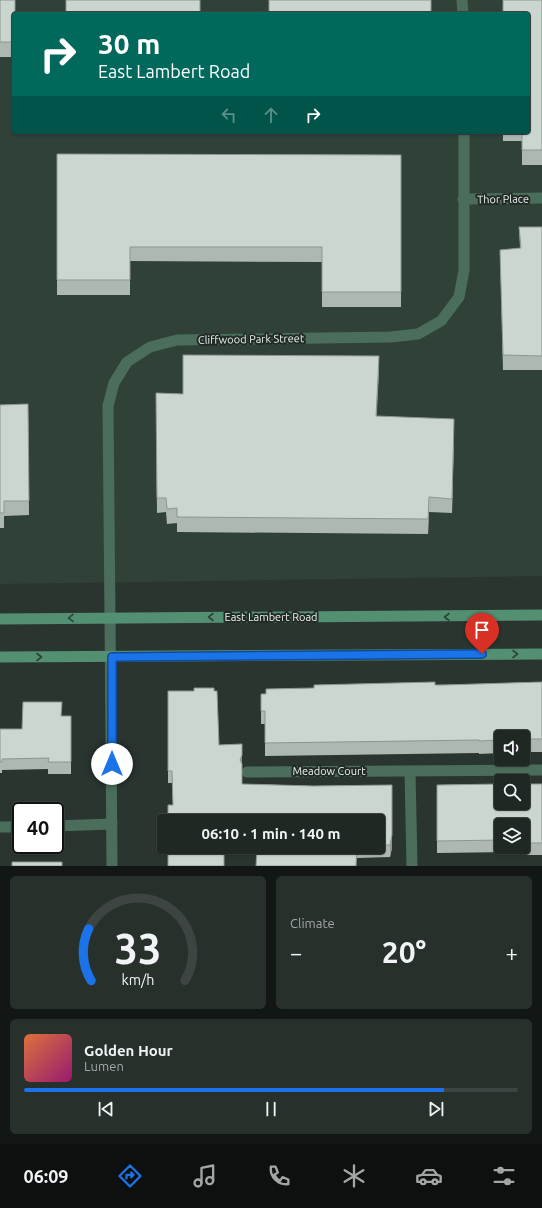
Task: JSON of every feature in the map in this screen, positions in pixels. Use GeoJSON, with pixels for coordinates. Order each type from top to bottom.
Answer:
{"type":"FeatureCollection","features":[{"type":"Feature","properties":{"kind":"main road","name":"East Lambert Road"},"geometry":{"type":"LineString","coordinates":[[0,619],[110,617],[542,616]]}},
{"type":"Feature","properties":{"kind":"main road"},"geometry":{"type":"LineString","coordinates":[[0,657],[542,654]]}},
{"type":"Feature","properties":{"kind":"street"},"geometry":{"type":"LineString","coordinates":[[462,0],[463,12]]}},
{"type":"Feature","properties":{"kind":"street","name":"Cliffwood Park Street"},"geometry":{"type":"LineString","coordinates":[[112,866],[112,657],[110,617],[108,406],[114,383],[127,362],[150,347],[177,340],[391,337],[418,334],[441,321],[459,297],[464,270],[464,134]]}},
{"type":"Feature","properties":{"kind":"street","name":"Thor Place"},"geometry":{"type":"LineString","coordinates":[[463,200],[542,198]]}},
{"type":"Feature","properties":{"kind":"street","name":"Meadow Court"},"geometry":{"type":"LineString","coordinates":[[247,772],[542,770]]}},
{"type":"Feature","properties":{"kind":"street"},"geometry":{"type":"LineString","coordinates":[[410,771],[412,866]]}},
{"type":"Feature","properties":{"kind":"street"},"geometry":{"type":"LineString","coordinates":[[64,826],[112,824]]}},
{"type":"Feature","properties":{"kind":"street"},"geometry":{"type":"LineString","coordinates":[[0,827],[12,827]]}},
{"type":"Feature","properties":{"kind":"shaded area"},"geometry":{"type":"Polygon","coordinates":[[[0,0],[542,0],[542,576],[0,584],[0,0]]]}},
{"type":"Feature","properties":{"kind":"building"},"geometry":{"type":"Polygon","coordinates":[[[0,0],[15,0],[15,12],[12,12],[12,42],[0,42],[0,0]]]}},
{"type":"Feature","properties":{"kind":"building"},"geometry":{"type":"Polygon","coordinates":[[[66,0],[200,0],[200,12],[66,12],[66,0]]]}},
{"type":"Feature","properties":{"kind":"building"},"geometry":{"type":"Polygon","coordinates":[[[269,0],[431,0],[431,12],[269,12],[269,0]]]}},
{"type":"Feature","properties":{"kind":"building"},"geometry":{"type":"Polygon","coordinates":[[[503,0],[542,0],[542,150],[522,150],[522,134],[530,134],[530,12],[503,12],[503,0]]]}},
{"type":"Feature","properties":{"kind":"building"},"geometry":{"type":"Polygon","coordinates":[[[57,154],[401,155],[401,292],[322,292],[322,247],[130,247],[130,280],[57,280],[57,154]]]}},
{"type":"Feature","properties":{"kind":"building"},"geometry":{"type":"Polygon","coordinates":[[[519,227],[542,227],[542,356],[503,355],[500,250],[521,248],[519,227]]]}},
{"type":"Feature","properties":{"kind":"building"},"geometry":{"type":"Polygon","coordinates":[[[183,355],[379,356],[376,416],[454,419],[452,499],[429,497],[428,519],[177,517],[177,508],[167,509],[166,498],[157,498],[156,393],[183,394],[183,355]]]}},
{"type":"Feature","properties":{"kind":"building"},"geometry":{"type":"Polygon","coordinates":[[[28,404],[29,501],[4,501],[4,513],[0,513],[0,405],[28,404]]]}},
{"type":"Feature","properties":{"kind":"building"},"geometry":{"type":"Polygon","coordinates":[[[435,682],[435,685],[444,685],[542,682],[542,739],[530,739],[530,730],[494,730],[494,740],[265,743],[265,711],[261,711],[261,694],[266,694],[266,689],[314,688],[314,685],[435,682]]]}},
{"type":"Feature","properties":{"kind":"building"},"geometry":{"type":"Polygon","coordinates":[[[194,688],[214,688],[214,691],[217,691],[219,745],[242,744],[242,755],[240,760],[242,764],[242,784],[313,786],[392,785],[392,835],[390,845],[385,845],[385,814],[168,814],[168,805],[173,805],[172,771],[168,771],[168,691],[194,691],[194,688]]]}},
{"type":"Feature","properties":{"kind":"building"},"geometry":{"type":"Polygon","coordinates":[[[23,702],[62,702],[61,716],[71,716],[71,762],[48,762],[49,758],[2,759],[2,762],[0,762],[0,729],[22,729],[23,702]]]}},
{"type":"Feature","properties":{"kind":"building"},"geometry":{"type":"Polygon","coordinates":[[[494,784],[494,810],[530,810],[530,784],[542,784],[542,843],[530,843],[530,818],[494,818],[494,840],[437,841],[437,785],[494,784]]]}},
{"type":"Feature","properties":{"kind":"building"},"geometry":{"type":"Polygon","coordinates":[[[168,854],[224,854],[224,866],[168,866],[168,854]]]}},
{"type":"Feature","properties":{"kind":"building"},"geometry":{"type":"Polygon","coordinates":[[[257,854],[357,854],[356,866],[256,866],[257,854]]]}},
{"type":"Feature","properties":{"kind":"building"},"geometry":{"type":"Polygon","coordinates":[[[12,862],[62,862],[62,866],[12,866],[12,862]]]}},
{"type":"Feature","properties":{"kind":"route"},"geometry":{"type":"LineString","coordinates":[[112,764],[112,657],[482,654]]}}]}
